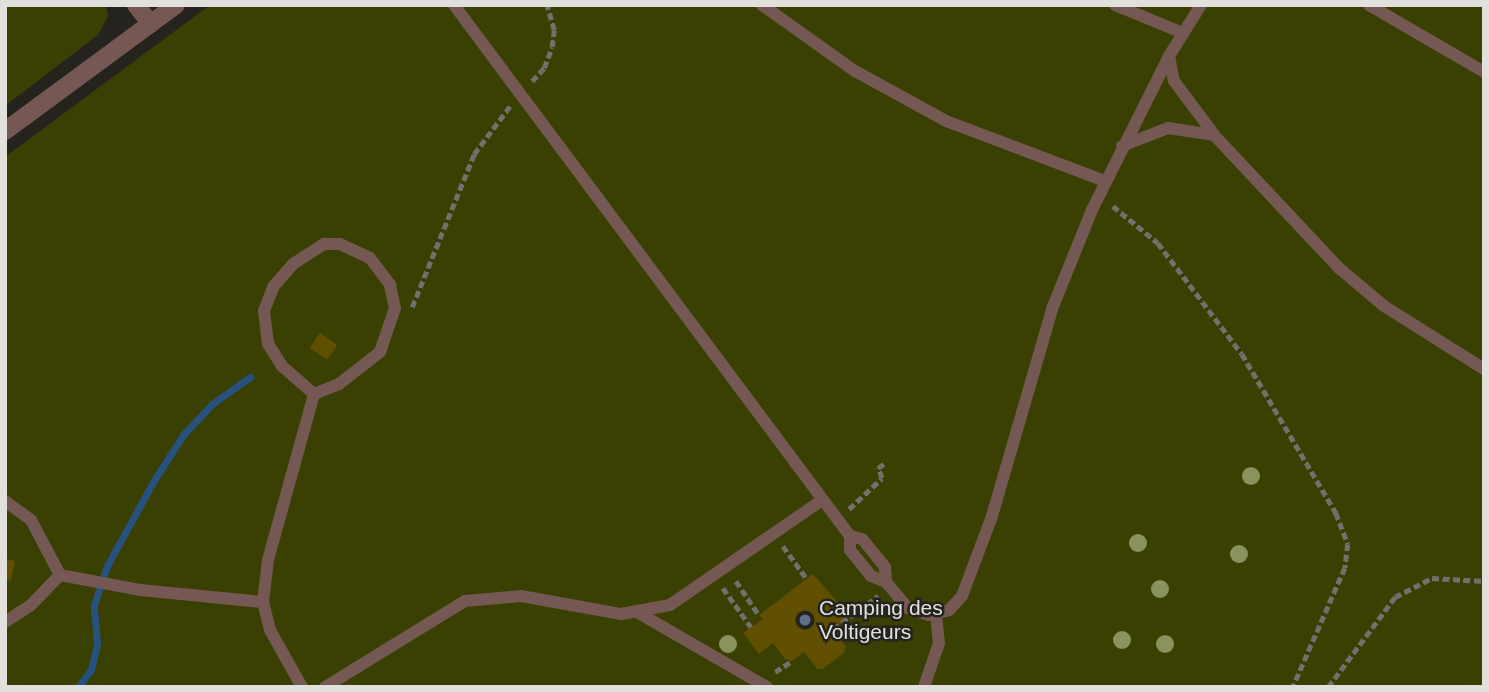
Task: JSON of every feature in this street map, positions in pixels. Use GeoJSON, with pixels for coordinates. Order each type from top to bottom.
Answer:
{"type":"FeatureCollection","features":[{"type":"Feature","properties":{"kind":"street"},"geometry":{"type":"LineString","coordinates":[[136,5],[151,24]]}},
{"type":"Feature","properties":{"kind":"street"},"geometry":{"type":"LineString","coordinates":[[5,131],[176,5]]}},
{"type":"Feature","properties":{"kind":"lane"},"geometry":{"type":"LineString","coordinates":[[454,5],[850,536],[850,550],[871,576],[886,582],[908,608],[936,614],[955,605],[969,580],[1049,320],[1098,196],[1169,56],[1201,5]]}},
{"type":"Feature","properties":{"kind":"lane"},"geometry":{"type":"LineString","coordinates":[[762,5],[855,71],[946,121],[1105,181]]}},
{"type":"Feature","properties":{"kind":"lane"},"geometry":{"type":"LineString","coordinates":[[1115,5],[1183,33]]}},
{"type":"Feature","properties":{"kind":"lane"},"geometry":{"type":"LineString","coordinates":[[1369,5],[1484,72]]}},
{"type":"Feature","properties":{"kind":"lane"},"geometry":{"type":"LineString","coordinates":[[1169,56],[1174,81],[1214,135],[1339,268],[1384,306],[1484,369]]}},
{"type":"Feature","properties":{"kind":"lane"},"geometry":{"type":"LineString","coordinates":[[1122,146],[1168,128],[1214,135]]}},
{"type":"Feature","properties":{"kind":"lane"},"geometry":{"type":"LineString","coordinates":[[302,687],[270,631],[263,602],[268,560],[314,394],[363,368],[390,333],[395,308],[390,285],[370,258],[340,244],[324,244],[292,264],[273,287],[264,310],[264,331],[282,366],[314,394]]}},
{"type":"Feature","properties":{"kind":"lane"},"geometry":{"type":"LineString","coordinates":[[325,687],[465,601],[521,596],[606,613],[637,612],[677,602],[822,500]]}},
{"type":"Feature","properties":{"kind":"lane"},"geometry":{"type":"LineString","coordinates":[[5,501],[31,520],[60,575]]}},
{"type":"Feature","properties":{"kind":"lane"},"geometry":{"type":"LineString","coordinates":[[60,575],[140,590],[263,602]]}},
{"type":"Feature","properties":{"kind":"lane"},"geometry":{"type":"LineString","coordinates":[[5,622],[31,605],[60,575]]}},
{"type":"Feature","properties":{"kind":"lane"},"geometry":{"type":"LineString","coordinates":[[637,612],[767,687]]}},
{"type":"Feature","properties":{"kind":"lane"},"geometry":{"type":"LineString","coordinates":[[924,687],[939,643],[936,614]]}},
{"type":"Feature","properties":{"kind":"path"},"geometry":{"type":"LineString","coordinates":[[390,333],[421,294],[474,154],[520,94],[544,68],[552,47],[554,30],[547,5]]}},
{"type":"Feature","properties":{"kind":"path"},"geometry":{"type":"LineString","coordinates":[[1098,196],[1158,243],[1242,354],[1336,513],[1348,544],[1345,568],[1293,687]]}},
{"type":"Feature","properties":{"kind":"path"},"geometry":{"type":"LineString","coordinates":[[836,518],[865,498],[883,478],[878,468],[885,463]]}},
{"type":"Feature","properties":{"kind":"path"},"geometry":{"type":"LineString","coordinates":[[795,563],[807,579]]}},
{"type":"Feature","properties":{"kind":"path"},"geometry":{"type":"LineString","coordinates":[[715,577],[751,626]]}},
{"type":"Feature","properties":{"kind":"path"},"geometry":{"type":"LineString","coordinates":[[1328,687],[1395,597],[1432,578],[1484,581]]}},
{"type":"Feature","properties":{"kind":"path"},"geometry":{"type":"LineString","coordinates":[[748,598],[760,615]]}},
{"type":"Feature","properties":{"kind":"path"},"geometry":{"type":"LineString","coordinates":[[833,629],[875,598]]}},
{"type":"Feature","properties":{"kind":"green space"},"geometry":{"type":"Polygon","coordinates":[[[5,5],[106,5],[108,16],[98,35],[5,106],[5,5]]]}},
{"type":"Feature","properties":{"kind":"green space"},"geometry":{"type":"Polygon","coordinates":[[[210,5],[1484,5],[1484,687],[5,687],[5,157],[210,5]]]}},
{"type":"Feature","properties":{"kind":"building"},"geometry":{"type":"Polygon","coordinates":[[[320,333],[337,345],[327,360],[310,348],[320,333]]]}},
{"type":"Feature","properties":{"kind":"building"},"geometry":{"type":"Polygon","coordinates":[[[5,559],[15,561],[11,580],[5,579],[5,559]]]}},
{"type":"Feature","properties":{"kind":"building"},"geometry":{"type":"Polygon","coordinates":[[[813,574],[847,613],[847,619],[833,629],[846,647],[844,653],[823,669],[817,669],[804,652],[792,661],[785,659],[773,643],[759,654],[743,633],[763,619],[759,615],[813,574]]]}},
{"type":"Feature","properties":{"kind":"waterway"},"geometry":{"type":"LineString","coordinates":[[78,687],[91,670],[97,643],[94,605],[107,566],[153,482],[183,435],[212,404],[250,377]]}},
{"type":"Feature","properties":{"kind":"place","name":"Camping des Voltigeurs"},"geometry":{"type":"Point","coordinates":[805,620]}}]}
